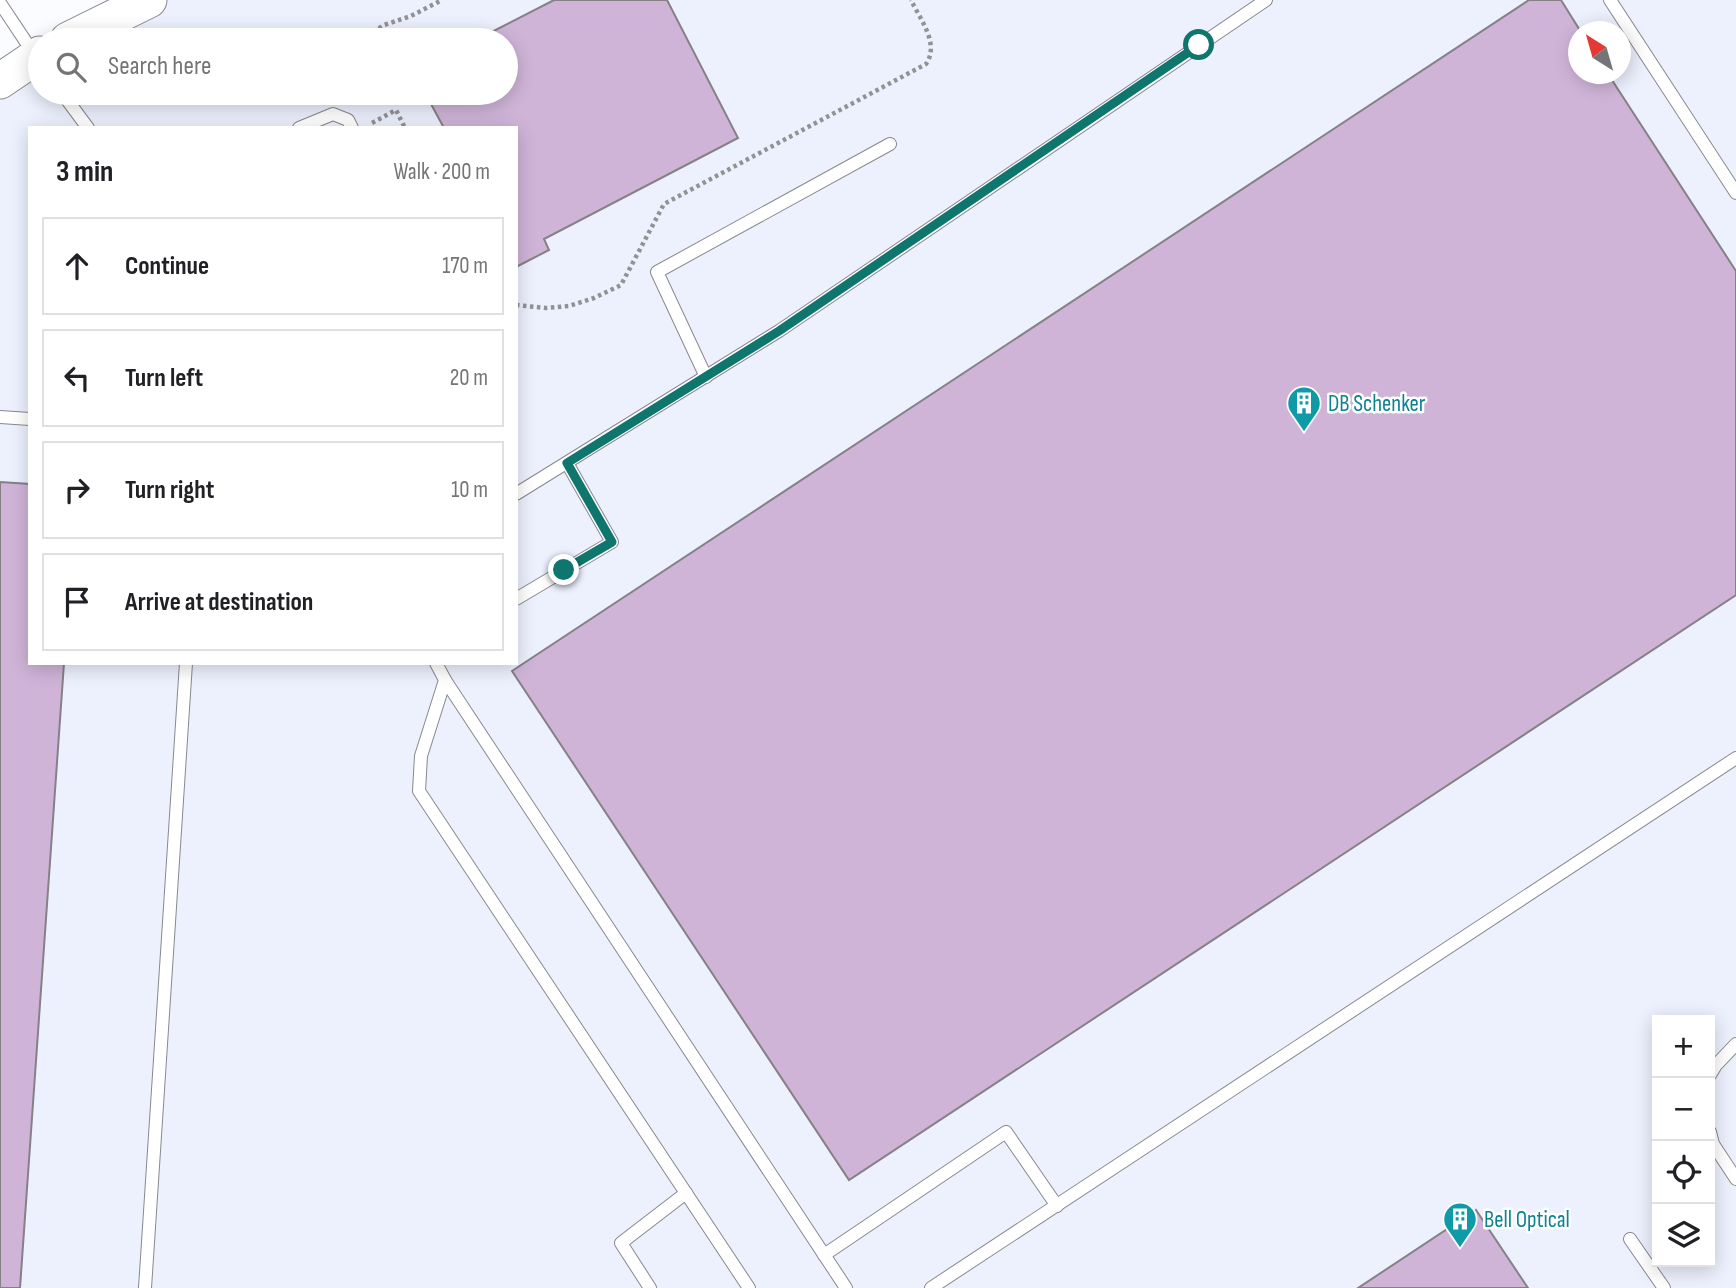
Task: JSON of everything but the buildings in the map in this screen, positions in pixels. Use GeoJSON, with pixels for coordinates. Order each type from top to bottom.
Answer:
{"type":"FeatureCollection","features":[{"type":"Feature","properties":{"kind":"street"},"geometry":{"type":"LineString","coordinates":[[92,28],[149,0]]}},
{"type":"Feature","properties":{"kind":"street"},"geometry":{"type":"LineString","coordinates":[[0,81],[28,64]]}},
{"type":"Feature","properties":{"kind":"lane"},"geometry":{"type":"LineString","coordinates":[[518,493],[779,331],[1266,0]]}},
{"type":"Feature","properties":{"kind":"lane"},"geometry":{"type":"LineString","coordinates":[[1610,0],[1736,193]]}},
{"type":"Feature","properties":{"kind":"lane"},"geometry":{"type":"LineString","coordinates":[[0,3],[28,42]]}},
{"type":"Feature","properties":{"kind":"lane"},"geometry":{"type":"LineString","coordinates":[[71,105],[87,126]]}},
{"type":"Feature","properties":{"kind":"lane"},"geometry":{"type":"LineString","coordinates":[[304,126],[333,114],[348,120],[351,126]]}},
{"type":"Feature","properties":{"kind":"lane"},"geometry":{"type":"LineString","coordinates":[[706,376],[657,272],[890,144]]}},
{"type":"Feature","properties":{"kind":"lane"},"geometry":{"type":"LineString","coordinates":[[0,417],[28,419]]}},
{"type":"Feature","properties":{"kind":"lane"},"geometry":{"type":"LineString","coordinates":[[518,598],[612,542],[567,463]]}},
{"type":"Feature","properties":{"kind":"lane"},"geometry":{"type":"LineString","coordinates":[[145,1288],[186,665]]}},
{"type":"Feature","properties":{"kind":"lane"},"geometry":{"type":"LineString","coordinates":[[437,665],[846,1288]]}},
{"type":"Feature","properties":{"kind":"lane"},"geometry":{"type":"LineString","coordinates":[[445,680],[421,756],[419,791],[749,1288]]}},
{"type":"Feature","properties":{"kind":"lane"},"geometry":{"type":"LineString","coordinates":[[931,1288],[1736,758]]}},
{"type":"Feature","properties":{"kind":"lane"},"geometry":{"type":"LineString","coordinates":[[1715,1067],[1736,1044]]}},
{"type":"Feature","properties":{"kind":"lane"},"geometry":{"type":"LineString","coordinates":[[824,1255],[1006,1132],[1057,1206]]}},
{"type":"Feature","properties":{"kind":"lane"},"geometry":{"type":"LineString","coordinates":[[1712,1141],[1736,1179]]}},
{"type":"Feature","properties":{"kind":"lane"},"geometry":{"type":"LineString","coordinates":[[650,1288],[621,1243],[686,1193]]}},
{"type":"Feature","properties":{"kind":"lane"},"geometry":{"type":"LineString","coordinates":[[1630,1239],[1664,1288]]}},
{"type":"Feature","properties":{"kind":"path"},"geometry":{"type":"LineString","coordinates":[[379,28],[405,19],[442,0]]}},
{"type":"Feature","properties":{"kind":"path"},"geometry":{"type":"LineString","coordinates":[[518,305],[545,308],[569,306],[621,285],[664,204],[918,71],[926,64],[933,49],[911,0]]}},
{"type":"Feature","properties":{"kind":"path"},"geometry":{"type":"LineString","coordinates":[[359,112],[361,105]]}},
{"type":"Feature","properties":{"kind":"path"},"geometry":{"type":"LineString","coordinates":[[366,126],[396,110],[404,126]]}},
{"type":"Feature","properties":{"kind":"shaded area"},"geometry":{"type":"Polygon","coordinates":[[[149,0],[1736,0],[1736,1288],[0,1288],[0,82],[28,63],[28,105],[518,105],[518,28],[94,28],[149,0]]]}},
{"type":"Feature","properties":{"kind":"place","name":"DB Schenker"},"geometry":{"type":"Point","coordinates":[1304,433]}},
{"type":"Feature","properties":{"kind":"place","name":"Bell Optical"},"geometry":{"type":"Point","coordinates":[1460,1249]}},
{"type":"Feature","properties":{"kind":"route"},"geometry":{"type":"LineString","coordinates":[[564,570],[612,542],[567,463],[779,331],[1199,45]]}}]}
